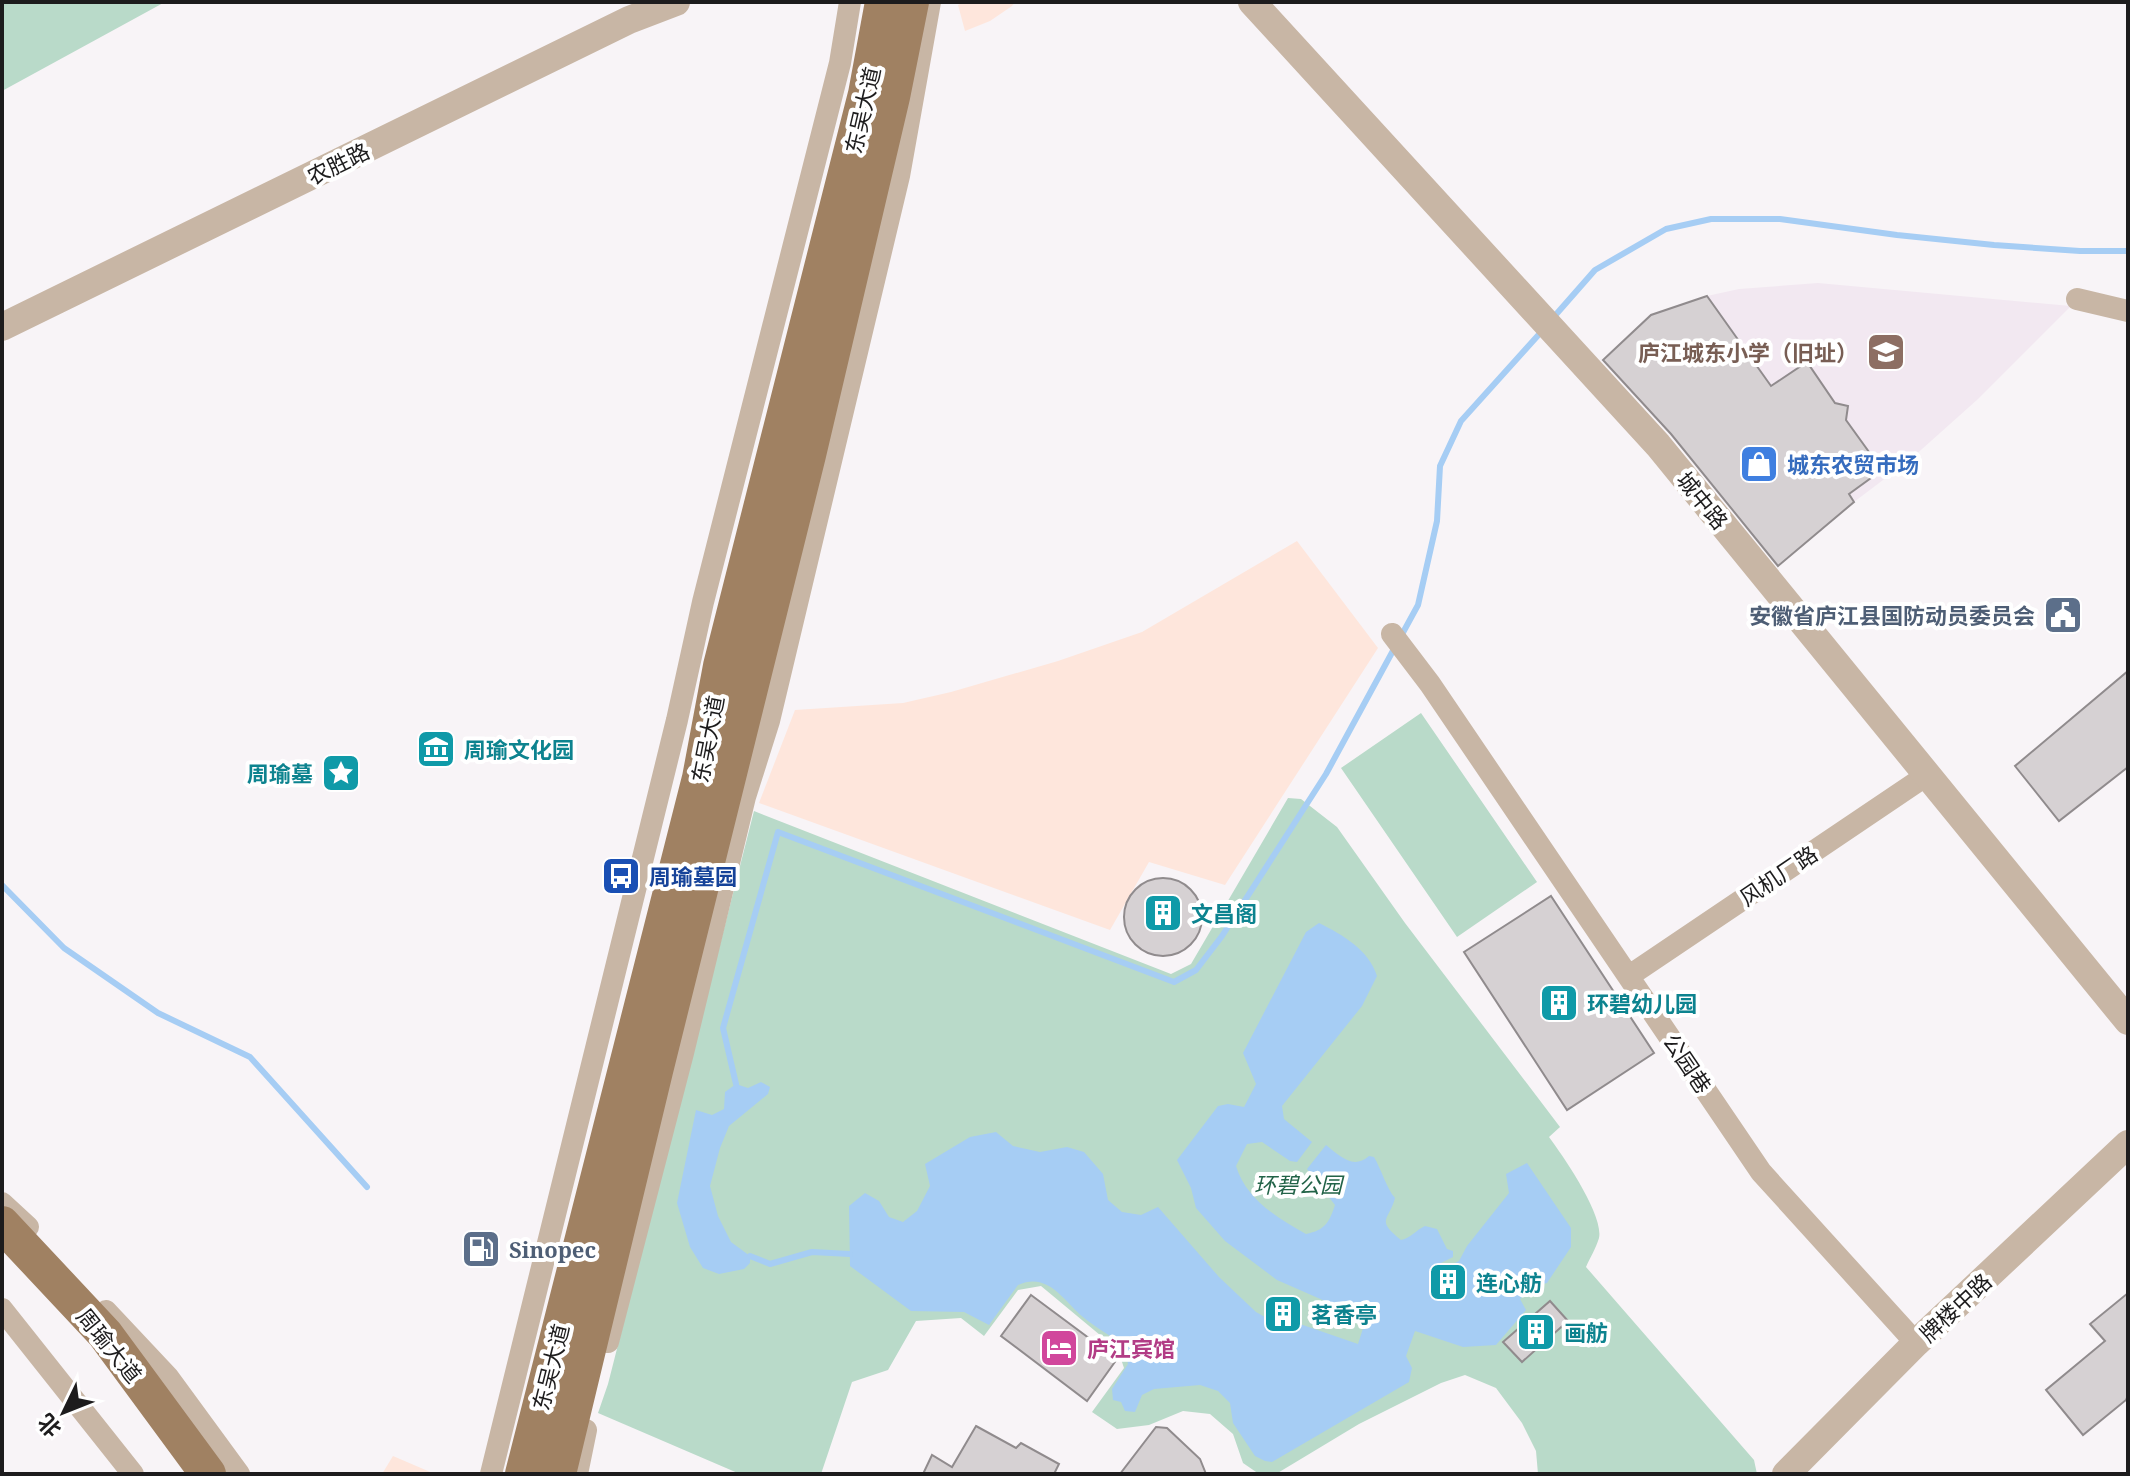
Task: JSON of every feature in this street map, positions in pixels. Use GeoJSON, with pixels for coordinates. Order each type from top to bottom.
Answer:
{"type":"FeatureCollection","features":[{"type":"Feature","properties":{"kind":"main road","name":"东吴大道"},"geometry":{"type":"LineString","coordinates":[[523,1474],[700,778],[721,666],[866,94],[903,5]]}},
{"type":"Feature","properties":{"kind":"main road","name":"东吴大道"},"geometry":{"type":"LineString","coordinates":[[558,1474],[804,470],[892,97],[903,5]]}},
{"type":"Feature","properties":{"kind":"main road","name":"周瑜大道"},"geometry":{"type":"LineString","coordinates":[[2,1224],[105,1334],[208,1474]]}},
{"type":"Feature","properties":{"kind":"main road","name":"周瑜大道"},"geometry":{"type":"LineString","coordinates":[[2,1259],[94,1354],[182,1474]]}},
{"type":"Feature","properties":{"kind":"street","name":"农胜路"},"geometry":{"type":"LineString","coordinates":[[2,327],[629,20],[676,2]]}},
{"type":"Feature","properties":{"kind":"street"},"geometry":{"type":"LineString","coordinates":[[491,1474],[677,720],[703,602],[840,63],[850,2]]}},
{"type":"Feature","properties":{"kind":"street","name":"城中路"},"geometry":{"type":"LineString","coordinates":[[1252,2],[1658,445],[2128,1021]]}},
{"type":"Feature","properties":{"kind":"street"},"geometry":{"type":"LineString","coordinates":[[577,1474],[591,1406],[683,1053],[745,797],[769,721],[899,176],[903,5]]}},
{"type":"Feature","properties":{"kind":"street"},"geometry":{"type":"LineString","coordinates":[[2077,299],[2128,311]]}},
{"type":"Feature","properties":{"kind":"street","name":"公园巷"},"geometry":{"type":"LineString","coordinates":[[1392,634],[1430,684],[1761,1172],[1916,1343]]}},
{"type":"Feature","properties":{"kind":"street","name":"风机厂路"},"geometry":{"type":"LineString","coordinates":[[1629,976],[1927,775]]}},
{"type":"Feature","properties":{"kind":"street","name":"牌楼中路"},"geometry":{"type":"LineString","coordinates":[[1786,1474],[1916,1343],[2128,1144]]}},
{"type":"Feature","properties":{"kind":"street"},"geometry":{"type":"LineString","coordinates":[[2,1203],[168,1377],[239,1474]]}},
{"type":"Feature","properties":{"kind":"street"},"geometry":{"type":"LineString","coordinates":[[2,1309],[133,1474]]}},
{"type":"Feature","properties":{"kind":"shaded area"},"geometry":{"type":"Polygon","coordinates":[[[964,2],[1015,2],[990,21],[965,31],[958,5],[964,2]]]}},
{"type":"Feature","properties":{"kind":"shaded area","name":"庐江城东小学（旧址）"},"geometry":{"type":"Polygon","coordinates":[[[1818,283],[2071,306],[1978,399],[1912,458],[1854,502],[1707,296],[1739,289],[1818,283]]]}},
{"type":"Feature","properties":{"kind":"shaded area"},"geometry":{"type":"Polygon","coordinates":[[[1297,541],[1378,648],[1225,885],[1149,862],[1110,930],[759,803],[795,710],[903,703],[1058,661],[1142,632],[1297,541]]]}},
{"type":"Feature","properties":{"kind":"shaded area"},"geometry":{"type":"Polygon","coordinates":[[[393,1456],[435,1474],[382,1474],[393,1456]]]}},
{"type":"Feature","properties":{"kind":"green space"},"geometry":{"type":"Polygon","coordinates":[[[2,2],[165,2],[2,91],[2,2]]]}},
{"type":"Feature","properties":{"kind":"green space"},"geometry":{"type":"Polygon","coordinates":[[[1421,713],[1537,882],[1457,937],[1341,768],[1421,713]]]}},
{"type":"Feature","properties":{"kind":"green space","name":"环碧公园"},"geometry":{"type":"Polygon","coordinates":[[[1288,798],[1301,799],[1337,827],[1405,923],[1560,1127],[1549,1137],[1581,1186],[1599,1228],[1599,1238],[1586,1267],[1754,1460],[1757,1474],[1538,1474],[1536,1451],[1522,1423],[1496,1388],[1465,1375],[1441,1383],[1359,1424],[1276,1474],[1259,1474],[1243,1463],[1233,1434],[1210,1414],[1183,1411],[1149,1425],[1117,1429],[1092,1412],[1124,1368],[1118,1350],[1041,1286],[1018,1290],[984,1336],[961,1318],[916,1321],[888,1370],[852,1382],[821,1474],[740,1474],[598,1413],[608,1384],[754,811],[1171,974],[1191,964],[1288,798]]]}},
{"type":"Feature","properties":{"kind":"water"},"geometry":{"type":"Polygon","coordinates":[[[1319,923],[1346,938],[1361,951],[1377,976],[1362,1006],[1282,1106],[1284,1119],[1312,1142],[1297,1162],[1290,1161],[1262,1142],[1247,1144],[1236,1166],[1241,1178],[1264,1206],[1306,1234],[1325,1225],[1335,1205],[1307,1169],[1326,1145],[1352,1162],[1374,1157],[1395,1198],[1386,1220],[1388,1228],[1401,1240],[1425,1226],[1437,1229],[1447,1249],[1453,1251],[1453,1257],[1441,1263],[1440,1271],[1434,1276],[1434,1286],[1455,1294],[1464,1286],[1460,1278],[1447,1273],[1449,1266],[1459,1261],[1467,1246],[1509,1193],[1506,1174],[1527,1163],[1571,1228],[1571,1247],[1547,1283],[1532,1287],[1520,1299],[1526,1310],[1496,1345],[1463,1347],[1415,1331],[1406,1356],[1412,1368],[1409,1382],[1272,1462],[1255,1456],[1233,1423],[1230,1403],[1218,1391],[1200,1385],[1154,1389],[1142,1395],[1135,1412],[1125,1411],[1121,1402],[1113,1400],[1112,1389],[1128,1364],[1125,1347],[1088,1321],[1047,1285],[1029,1282],[1018,1285],[989,1325],[964,1312],[911,1311],[850,1266],[849,1206],[865,1193],[879,1201],[889,1217],[903,1222],[917,1211],[930,1186],[925,1164],[970,1137],[996,1132],[1013,1146],[1040,1152],[1067,1147],[1084,1152],[1103,1174],[1108,1200],[1122,1212],[1141,1215],[1158,1207],[1219,1277],[1256,1312],[1279,1325],[1297,1323],[1358,1344],[1366,1319],[1277,1280],[1225,1241],[1196,1208],[1191,1188],[1177,1160],[1218,1106],[1244,1107],[1256,1084],[1243,1053],[1306,932],[1319,923]]]}},
{"type":"Feature","properties":{"kind":"water"},"geometry":{"type":"Polygon","coordinates":[[[761,1082],[770,1087],[768,1094],[729,1126],[710,1186],[718,1216],[731,1242],[750,1256],[750,1263],[744,1269],[719,1274],[703,1268],[690,1247],[677,1203],[696,1110],[712,1115],[724,1109],[725,1092],[736,1084],[748,1088],[761,1082]]]}},
{"type":"Feature","properties":{"kind":"building","name":"城东农贸市场"},"geometry":{"type":"Polygon","coordinates":[[[1707,296],[1771,386],[1807,362],[1835,403],[1848,406],[1846,420],[1882,470],[1849,494],[1854,502],[1778,566],[1671,434],[1603,360],[1651,315],[1707,296]]]}},
{"type":"Feature","properties":{"kind":"building"},"geometry":{"type":"Polygon","coordinates":[[[2128,671],[2128,767],[2059,821],[2015,766],[2128,671]]]}},
{"type":"Feature","properties":{"kind":"building","name":"文昌阁"},"geometry":{"type":"Polygon","coordinates":[[[1163,878],[1178,881],[1191,889],[1199,902],[1202,917],[1199,932],[1191,945],[1178,953],[1163,956],[1148,953],[1135,945],[1127,932],[1124,917],[1127,902],[1135,889],[1148,881],[1163,878]]]}},
{"type":"Feature","properties":{"kind":"building","name":"环碧幼儿园"},"geometry":{"type":"Polygon","coordinates":[[[1551,896],[1654,1053],[1567,1110],[1464,952],[1551,896]]]}},
{"type":"Feature","properties":{"kind":"building"},"geometry":{"type":"Polygon","coordinates":[[[2128,1293],[2128,1395],[2126,1400],[2083,1435],[2046,1390],[2105,1341],[2090,1324],[2128,1293]]]}},
{"type":"Feature","properties":{"kind":"building","name":"庐江宾馆"},"geometry":{"type":"Polygon","coordinates":[[[1031,1295],[1117,1359],[1087,1401],[1001,1336],[1031,1295]]]}},
{"type":"Feature","properties":{"kind":"building","name":"画舫"},"geometry":{"type":"Polygon","coordinates":[[[1550,1301],[1568,1321],[1522,1362],[1503,1342],[1550,1301]]]}},
{"type":"Feature","properties":{"kind":"building","name":"茗香亭"},"geometry":{"type":"Polygon","coordinates":[[[1283,1303],[1291,1306],[1294,1314],[1291,1322],[1283,1325],[1275,1322],[1272,1314],[1275,1306],[1283,1303]]]}},
{"type":"Feature","properties":{"kind":"building"},"geometry":{"type":"Polygon","coordinates":[[[976,1426],[1016,1448],[1021,1443],[1059,1464],[1054,1474],[923,1474],[932,1455],[952,1467],[976,1426]]]}},
{"type":"Feature","properties":{"kind":"building"},"geometry":{"type":"Polygon","coordinates":[[[1156,1427],[1167,1428],[1200,1459],[1206,1474],[1120,1474],[1156,1427]]]}},
{"type":"Feature","properties":{"kind":"waterway"},"geometry":{"type":"LineString","coordinates":[[1552,319],[1595,270],[1666,229],[1711,219],[1780,219],[1994,245],[2128,251]]}},
{"type":"Feature","properties":{"kind":"waterway"},"geometry":{"type":"LineString","coordinates":[[1400,638],[1418,605],[1437,521],[1440,466],[1461,421],[1542,331]]}},
{"type":"Feature","properties":{"kind":"waterway"},"geometry":{"type":"LineString","coordinates":[[736,1084],[723,1028],[778,832],[1174,982],[1196,970],[1222,936],[1326,774],[1395,647]]}},
{"type":"Feature","properties":{"kind":"waterway"},"geometry":{"type":"LineString","coordinates":[[2,885],[64,948],[158,1013],[250,1057],[367,1187]]}},
{"type":"Feature","properties":{"kind":"waterway"},"geometry":{"type":"LineString","coordinates":[[750,1256],[770,1264],[812,1252],[850,1254]]}},
{"type":"Feature","properties":{"kind":"place","name":"庐江城东小学（旧址）"},"geometry":{"type":"Point","coordinates":[1886,352]}},
{"type":"Feature","properties":{"kind":"place","name":"城东农贸市场"},"geometry":{"type":"Point","coordinates":[1759,464]}},
{"type":"Feature","properties":{"kind":"place","name":"安徽省庐江县国防动员委员会"},"geometry":{"type":"Point","coordinates":[2063,615]}},
{"type":"Feature","properties":{"kind":"place","name":"周瑜文化园"},"geometry":{"type":"Point","coordinates":[436,749]}},
{"type":"Feature","properties":{"kind":"place","name":"周瑜墓"},"geometry":{"type":"Point","coordinates":[341,773]}},
{"type":"Feature","properties":{"kind":"place","name":"周瑜墓园"},"geometry":{"type":"Point","coordinates":[621,876]}},
{"type":"Feature","properties":{"kind":"place","name":"文昌阁"},"geometry":{"type":"Point","coordinates":[1163,913]}},
{"type":"Feature","properties":{"kind":"place","name":"环碧幼儿园"},"geometry":{"type":"Point","coordinates":[1559,1003]}},
{"type":"Feature","properties":{"kind":"place","name":"Sinopec"},"geometry":{"type":"Point","coordinates":[481,1249]}},
{"type":"Feature","properties":{"kind":"place","name":"连心舫"},"geometry":{"type":"Point","coordinates":[1448,1282]}},
{"type":"Feature","properties":{"kind":"place","name":"茗香亭"},"geometry":{"type":"Point","coordinates":[1283,1314]}},
{"type":"Feature","properties":{"kind":"place","name":"画舫"},"geometry":{"type":"Point","coordinates":[1536,1332]}},
{"type":"Feature","properties":{"kind":"place","name":"庐江宾馆"},"geometry":{"type":"Point","coordinates":[1059,1348]}}]}
